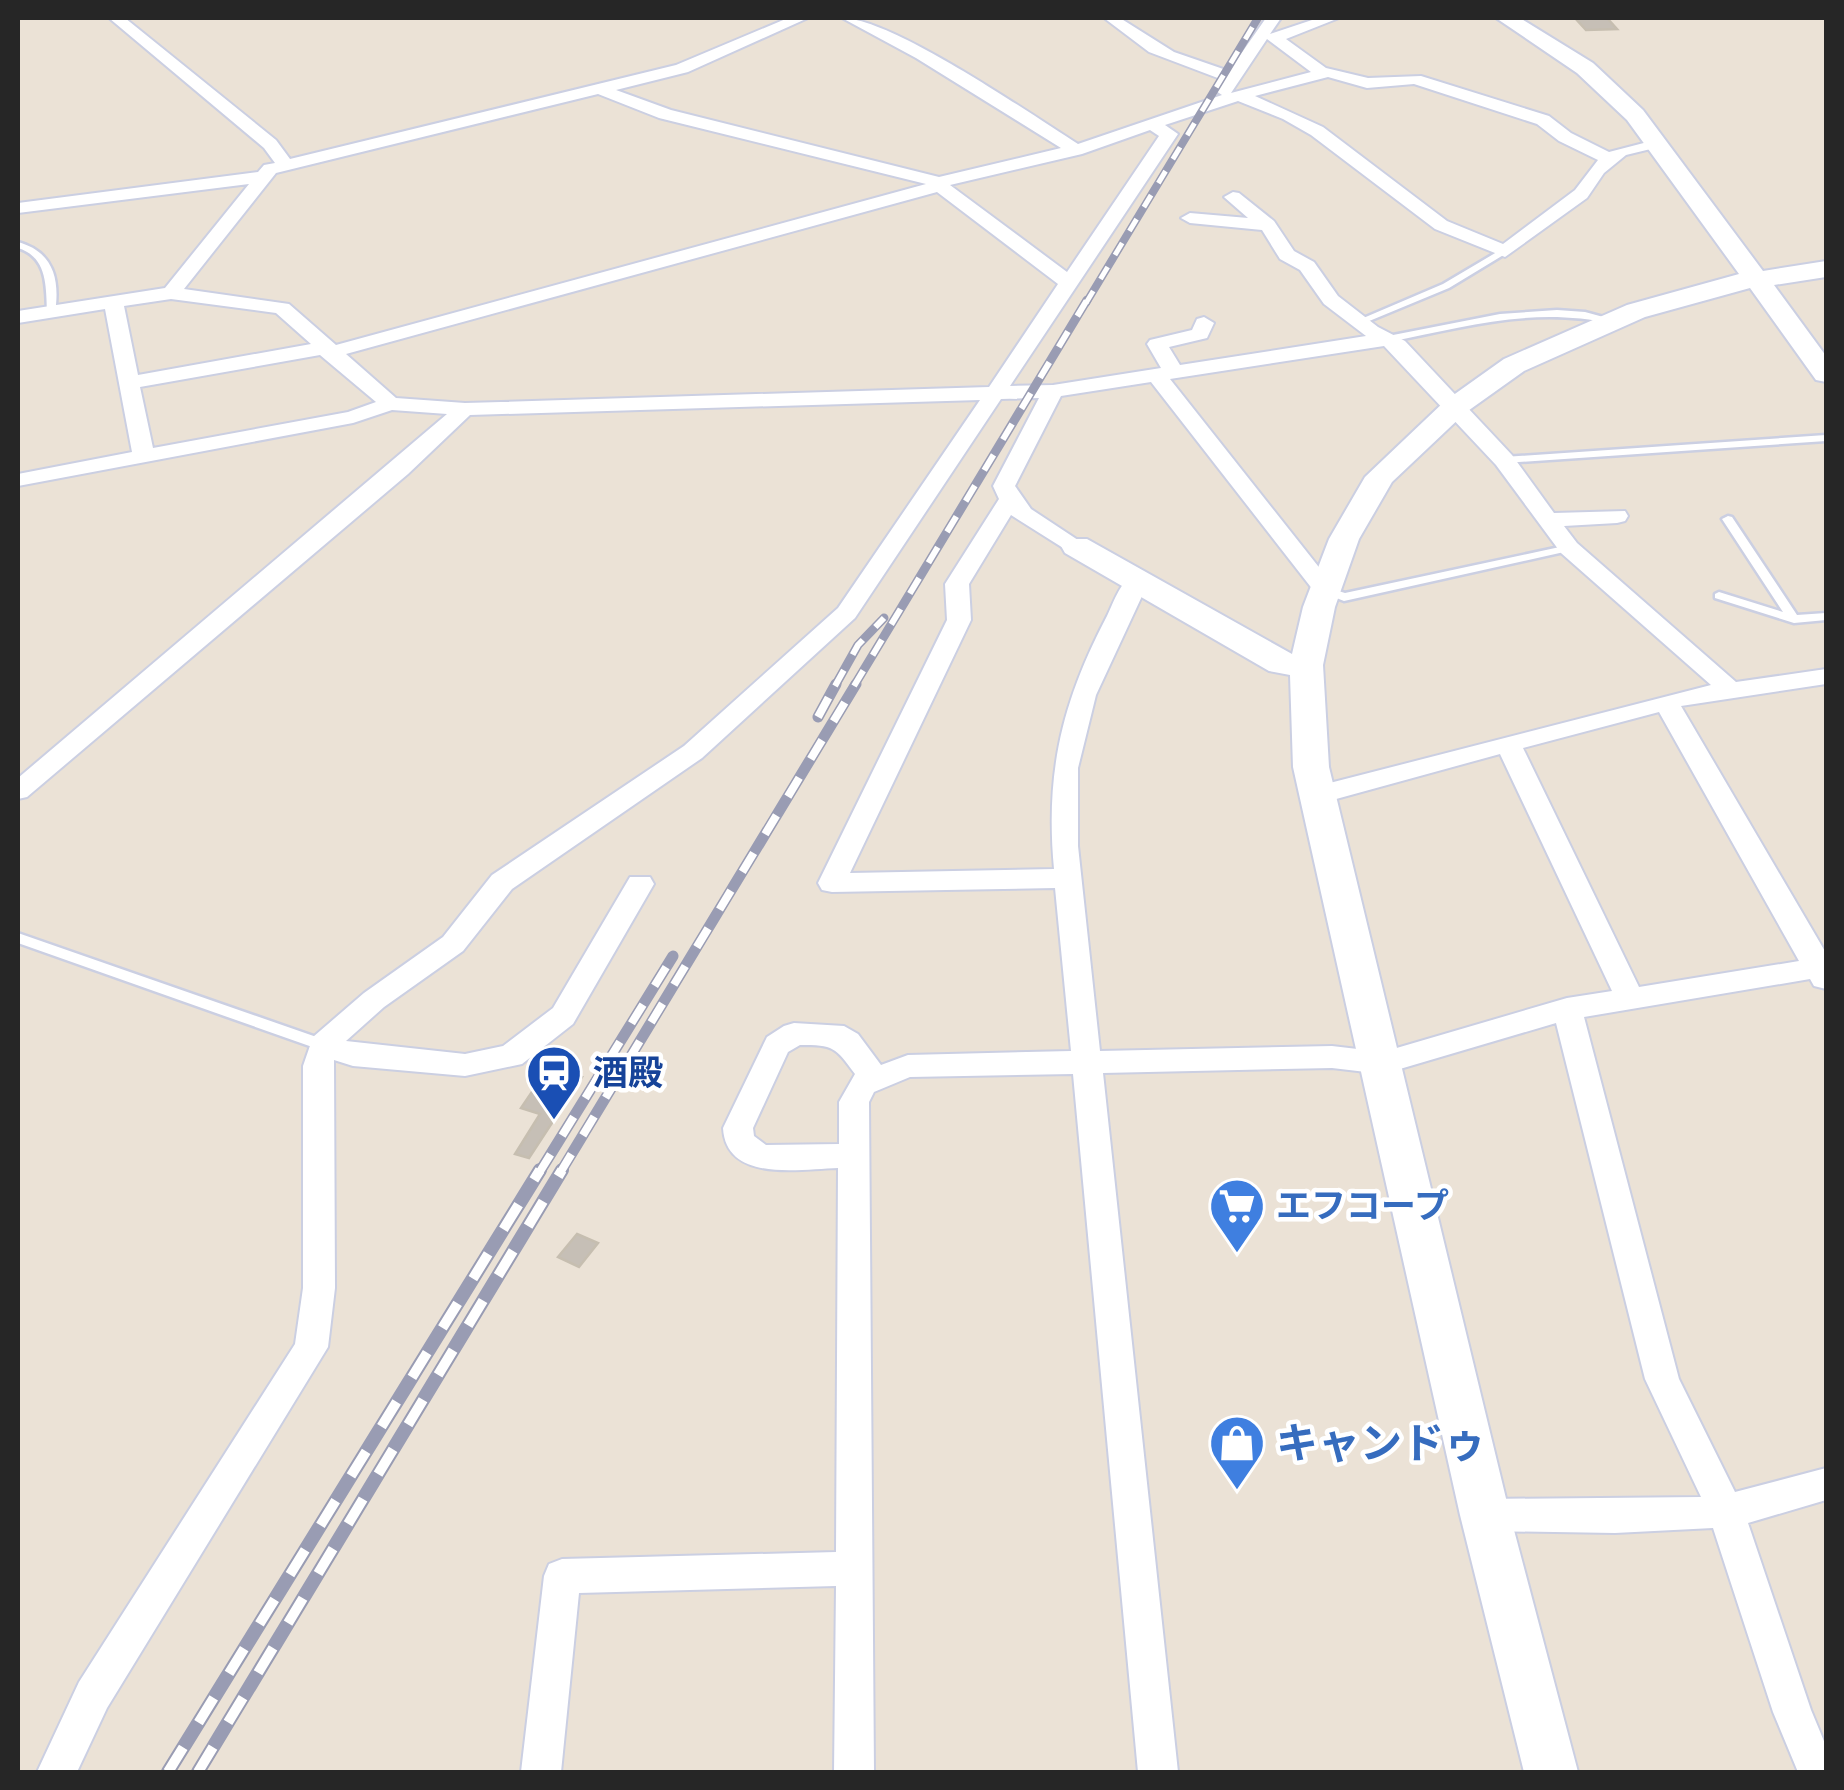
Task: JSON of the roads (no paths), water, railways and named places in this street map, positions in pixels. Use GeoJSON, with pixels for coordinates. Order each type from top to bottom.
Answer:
{"type":"FeatureCollection","features":[{"type":"Feature","properties":{"kind":"street"},"geometry":{"type":"LineString","coordinates":[[116,18],[270,144],[285,165]]}},
{"type":"Feature","properties":{"kind":"street"},"geometry":{"type":"LineString","coordinates":[[18,208],[260,177],[285,165],[682,69],[798,18]]}},
{"type":"Feature","properties":{"kind":"street"},"geometry":{"type":"LineString","coordinates":[[849,18],[922,56],[1076,150]]}},
{"type":"Feature","properties":{"kind":"street"},"geometry":{"type":"LineString","coordinates":[[1111,18],[1148,48],[1236,87],[1317,131],[1440,226],[1505,250],[1581,194],[1598,169],[1620,151],[1657,142]]}},
{"type":"Feature","properties":{"kind":"street"},"geometry":{"type":"LineString","coordinates":[[130,383],[326,351],[1154,126],[1216,102],[1236,87],[1268,36],[1273,18]]}},
{"type":"Feature","properties":{"kind":"street"},"geometry":{"type":"LineString","coordinates":[[1268,36],[1332,18]]}},
{"type":"Feature","properties":{"kind":"street"},"geometry":{"type":"LineString","coordinates":[[1506,18],[1584,68],[1620,100],[1657,142],[1826,374]]}},
{"type":"Feature","properties":{"kind":"street"},"geometry":{"type":"LineString","coordinates":[[1268,36],[1323,73],[1367,83],[1415,78],[1542,120],[1565,137],[1610,159]]}},
{"type":"Feature","properties":{"kind":"street"},"geometry":{"type":"LineString","coordinates":[[1236,87],[1323,73]]}},
{"type":"Feature","properties":{"kind":"street"},"geometry":{"type":"LineString","coordinates":[[600,89],[664,114],[939,184],[1070,284]]}},
{"type":"Feature","properties":{"kind":"street"},"geometry":{"type":"LineString","coordinates":[[57,1772],[94,1695],[310,1347],[320,1288],[318,1066],[323,1045],[374,1000],[453,944],[502,882],[693,752],[847,613],[1170,134],[1154,126]]}},
{"type":"Feature","properties":{"kind":"street"},"geometry":{"type":"LineString","coordinates":[[171,293],[260,177]]}},
{"type":"Feature","properties":{"kind":"street"},"geometry":{"type":"LineString","coordinates":[[1234,197],[1268,226],[1286,256],[1307,266],[1331,300],[1388,339],[1455,407],[1504,460],[1569,548],[1731,690]]}},
{"type":"Feature","properties":{"kind":"street"},"geometry":{"type":"LineString","coordinates":[[1190,218],[1268,226]]}},
{"type":"Feature","properties":{"kind":"street"},"geometry":{"type":"LineString","coordinates":[[1551,1772],[1485,1515],[1318,795],[1312,766],[1306,665],[1325,590],[1344,539],[1380,477],[1455,407],[1514,365],[1636,311],[1756,278],[1826,269]]}},
{"type":"Feature","properties":{"kind":"street"},"geometry":{"type":"LineString","coordinates":[[18,317],[171,293],[282,308],[390,404]]}},
{"type":"Feature","properties":{"kind":"street"},"geometry":{"type":"LineString","coordinates":[[112,301],[144,456]]}},
{"type":"Feature","properties":{"kind":"street"},"geometry":{"type":"LineString","coordinates":[[1204,323],[1200,334],[1157,344],[1164,372],[1325,590]]}},
{"type":"Feature","properties":{"kind":"street"},"geometry":{"type":"LineString","coordinates":[[18,480],[354,417],[390,404],[465,410],[1053,391],[1388,339]]}},
{"type":"Feature","properties":{"kind":"street"},"geometry":{"type":"LineString","coordinates":[[1053,391],[1004,486],[1010,499],[1029,518],[1281,664],[1306,665]]}},
{"type":"Feature","properties":{"kind":"street"},"geometry":{"type":"LineString","coordinates":[[18,791],[400,470],[465,410]]}},
{"type":"Feature","properties":{"kind":"street"},"geometry":{"type":"LineString","coordinates":[[1010,499],[957,584],[959,620],[832,883],[1068,878]]}},
{"type":"Feature","properties":{"kind":"street"},"geometry":{"type":"LineString","coordinates":[[1548,520],[1617,516]]}},
{"type":"Feature","properties":{"kind":"street"},"geometry":{"type":"LineString","coordinates":[[1137,581],[1101,648],[1078,709],[1064,772],[1068,878],[1158,1772]]}},
{"type":"Feature","properties":{"kind":"street"},"geometry":{"type":"LineString","coordinates":[[1318,795],[1666,702],[1826,676]]}},
{"type":"Feature","properties":{"kind":"street"},"geometry":{"type":"LineString","coordinates":[[854,1772],[853,1156],[854,1102],[862,1084],[908,1066],[1332,1057],[1383,1063],[1567,1010],[1823,970],[1666,702]]}},
{"type":"Feature","properties":{"kind":"street"},"geometry":{"type":"LineString","coordinates":[[1508,744],[1630,999]]}},
{"type":"Feature","properties":{"kind":"street"},"geometry":{"type":"LineString","coordinates":[[323,1045],[352,1056],[465,1066],[512,1056],[563,1016],[640,884]]}},
{"type":"Feature","properties":{"kind":"street"},"geometry":{"type":"LineString","coordinates":[[1567,1010],[1662,1378],[1726,1512],[1792,1712],[1818,1772]]}},
{"type":"Feature","properties":{"kind":"street"},"geometry":{"type":"LineString","coordinates":[[853,1156],[760,1157],[747,1151],[739,1141],[738,1128],[777,1045],[794,1034],[834,1034],[848,1042],[874,1078]]}},
{"type":"Feature","properties":{"kind":"street"},"geometry":{"type":"LineString","coordinates":[[1485,1515],[1726,1512],[1796,1497],[1826,1484]]}},
{"type":"Feature","properties":{"kind":"street"},"geometry":{"type":"LineString","coordinates":[[541,1772],[562,1576],[853,1568]]}},
{"type":"Feature","properties":{"kind":"lane"},"geometry":{"type":"LineString","coordinates":[[18,245],[31,247],[49,268],[52,311]]}},
{"type":"Feature","properties":{"kind":"lane"},"geometry":{"type":"LineString","coordinates":[[1359,322],[1446,286],[1505,250]]}},
{"type":"Feature","properties":{"kind":"lane"},"geometry":{"type":"LineString","coordinates":[[1388,339],[1548,310],[1582,311],[1613,321]]}},
{"type":"Feature","properties":{"kind":"lane"},"geometry":{"type":"LineString","coordinates":[[1504,460],[1826,438]]}},
{"type":"Feature","properties":{"kind":"lane"},"geometry":{"type":"LineString","coordinates":[[1728,519],[1794,619]]}},
{"type":"Feature","properties":{"kind":"lane"},"geometry":{"type":"LineString","coordinates":[[1325,590],[1344,597],[1569,548]]}},
{"type":"Feature","properties":{"kind":"lane"},"geometry":{"type":"LineString","coordinates":[[1718,596],[1794,619],[1826,617]]}},
{"type":"Feature","properties":{"kind":"lane"},"geometry":{"type":"LineString","coordinates":[[18,938],[323,1045]]}},
{"type":"Feature","properties":{"kind":"railway"},"geometry":{"type":"LineString","coordinates":[[1086,303],[1258,18]]}},
{"type":"Feature","properties":{"kind":"railway"},"geometry":{"type":"LineString","coordinates":[[854,686],[1087,300]]}},
{"type":"Feature","properties":{"kind":"railway"},"geometry":{"type":"LineString","coordinates":[[835,686],[858,645],[884,618]]}},
{"type":"Feature","properties":{"kind":"railway"},"geometry":{"type":"LineString","coordinates":[[818,717],[836,684]]}},
{"type":"Feature","properties":{"kind":"railway"},"geometry":{"type":"LineString","coordinates":[[560,1173],[856,684]]}},
{"type":"Feature","properties":{"kind":"railway"},"geometry":{"type":"LineString","coordinates":[[539,1173],[673,956]]}},
{"type":"Feature","properties":{"kind":"railway"},"geometry":{"type":"LineString","coordinates":[[168,1772],[540,1170]]}},
{"type":"Feature","properties":{"kind":"railway"},"geometry":{"type":"LineString","coordinates":[[198,1772],[562,1170]]}},
{"type":"Feature","properties":{"kind":"place","name":"酒殿"},"geometry":{"type":"Point","coordinates":[554,1122]}},
{"type":"Feature","properties":{"kind":"place","name":"エフコープ"},"geometry":{"type":"Point","coordinates":[1237,1255]}},
{"type":"Feature","properties":{"kind":"place","name":"キャンドゥ"},"geometry":{"type":"Point","coordinates":[1237,1492]}}]}
